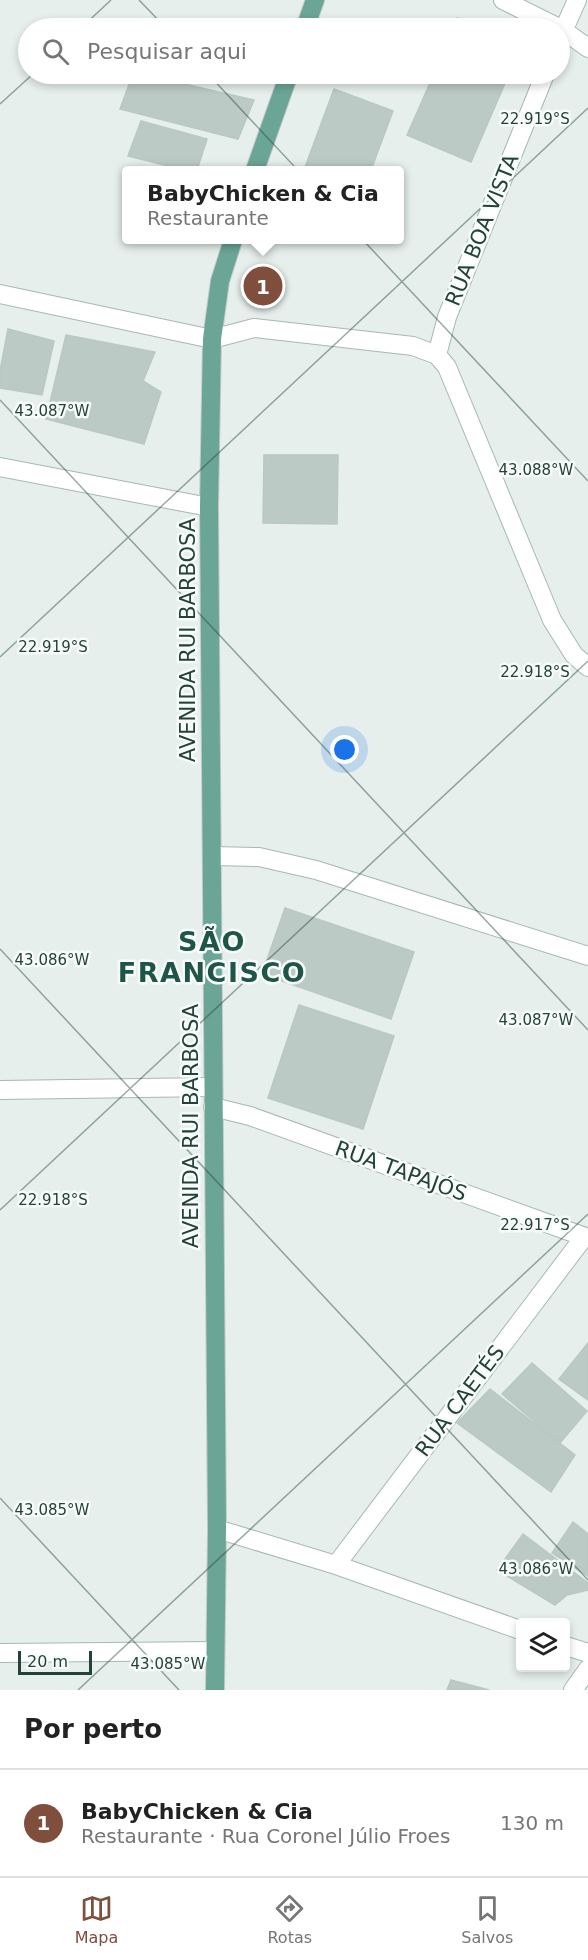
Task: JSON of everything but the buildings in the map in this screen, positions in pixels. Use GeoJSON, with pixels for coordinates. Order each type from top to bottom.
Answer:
{"type":"FeatureCollection","features":[{"type":"Feature","properties":{"kind":"main road"},"geometry":{"type":"LineString","coordinates":[[309,18],[315,0]]}},
{"type":"Feature","properties":{"kind":"main road"},"geometry":{"type":"LineString","coordinates":[[257,166],[285,84]]}},
{"type":"Feature","properties":{"kind":"main road","name":"AVENIDA RUI BARBOSA"},"geometry":{"type":"LineString","coordinates":[[215,1690],[217,1529],[209,507],[212,339],[220,281],[232,244]]}},
{"type":"Feature","properties":{"kind":"street"},"geometry":{"type":"LineString","coordinates":[[502,0],[533,18]]}},
{"type":"Feature","properties":{"kind":"street"},"geometry":{"type":"LineString","coordinates":[[569,18],[577,0]]}},
{"type":"Feature","properties":{"kind":"street"},"geometry":{"type":"LineString","coordinates":[[570,39],[588,48]]}},
{"type":"Feature","properties":{"kind":"street","name":"RUA BOA VISTA"},"geometry":{"type":"LineString","coordinates":[[437,355],[447,317],[541,84]]}},
{"type":"Feature","properties":{"kind":"street"},"geometry":{"type":"LineString","coordinates":[[0,294],[212,339],[254,328],[413,346],[437,355],[447,367],[552,620],[574,655],[588,667]]}},
{"type":"Feature","properties":{"kind":"street"},"geometry":{"type":"LineString","coordinates":[[0,467],[209,507]]}},
{"type":"Feature","properties":{"kind":"street"},"geometry":{"type":"LineString","coordinates":[[212,856],[259,857],[316,870],[588,956]]}},
{"type":"Feature","properties":{"kind":"street"},"geometry":{"type":"LineString","coordinates":[[0,1090],[213,1087]]}},
{"type":"Feature","properties":{"kind":"street","name":"RUA TAPAJÓS"},"geometry":{"type":"LineString","coordinates":[[213,1107],[250,1116],[586,1238]]}},
{"type":"Feature","properties":{"kind":"street","name":"RUA CAETÉS"},"geometry":{"type":"LineString","coordinates":[[336,1565],[586,1238]]}},
{"type":"Feature","properties":{"kind":"street"},"geometry":{"type":"LineString","coordinates":[[217,1529],[336,1565],[516,1629]]}},
{"type":"Feature","properties":{"kind":"street"},"geometry":{"type":"LineString","coordinates":[[570,1647],[588,1653]]}},
{"type":"Feature","properties":{"kind":"street"},"geometry":{"type":"LineString","coordinates":[[0,1653],[215,1651]]}},
{"type":"Feature","properties":{"kind":"street"},"geometry":{"type":"LineString","coordinates":[[573,1690],[588,1669]]}},
{"type":"Feature","properties":{"kind":"place","name":"BabyChicken & Cia"},"geometry":{"type":"Point","coordinates":[263,286]}},
{"type":"Feature","properties":{"kind":"district","name":"SÃO FRANCISCO"},"geometry":{"type":"Point","coordinates":[212,956]}}]}
